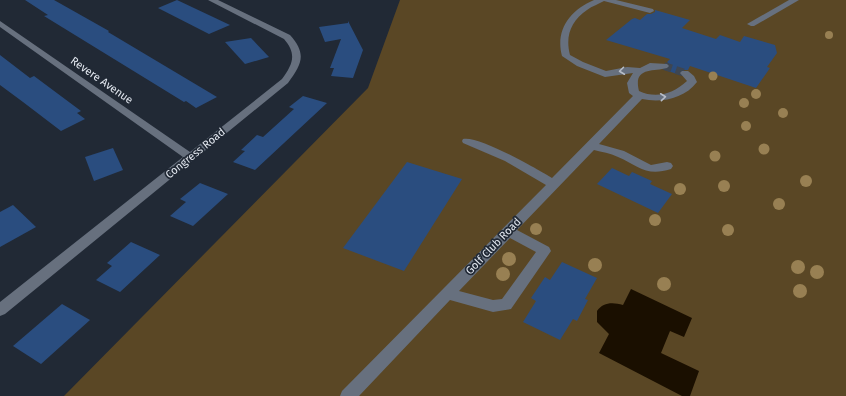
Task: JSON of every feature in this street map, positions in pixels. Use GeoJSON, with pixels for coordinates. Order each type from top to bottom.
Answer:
{"type":"FeatureCollection","features":[{"type":"Feature","properties":{"kind":"street","name":"Congress Road"},"geometry":{"type":"LineString","coordinates":[[0,310],[285,81],[294,70],[298,60],[295,47],[286,37],[212,0]]}},
{"type":"Feature","properties":{"kind":"street"},"geometry":{"type":"LineString","coordinates":[[223,5],[236,0]]}},
{"type":"Feature","properties":{"kind":"street"},"geometry":{"type":"LineString","coordinates":[[600,0],[581,10],[569,23],[563,36],[566,56],[571,60],[605,74],[626,70],[639,70],[650,66],[664,66]]}},
{"type":"Feature","properties":{"kind":"street"},"geometry":{"type":"LineString","coordinates":[[607,0],[650,11]]}},
{"type":"Feature","properties":{"kind":"street"},"geometry":{"type":"LineString","coordinates":[[751,24],[795,0]]}},
{"type":"Feature","properties":{"kind":"street","name":"Revere Avenue"},"geometry":{"type":"LineString","coordinates":[[0,23],[5,32],[190,157]]}},
{"type":"Feature","properties":{"kind":"street"},"geometry":{"type":"LineString","coordinates":[[639,70],[632,83],[634,93],[639,96],[663,98],[679,93],[692,82],[691,78],[685,72]]}},
{"type":"Feature","properties":{"kind":"street","name":"Golf Club Road"},"geometry":{"type":"LineString","coordinates":[[348,396],[639,96]]}},
{"type":"Feature","properties":{"kind":"street"},"geometry":{"type":"LineString","coordinates":[[467,141],[509,158],[554,184]]}},
{"type":"Feature","properties":{"kind":"street"},"geometry":{"type":"LineString","coordinates":[[591,146],[624,155],[636,163],[653,169],[660,169],[667,166]]}},
{"type":"Feature","properties":{"kind":"street"},"geometry":{"type":"LineString","coordinates":[[447,294],[493,306],[506,305],[544,251],[508,231]]}},
{"type":"Feature","properties":{"kind":"shaded area"},"geometry":{"type":"Polygon","coordinates":[[[400,0],[846,0],[846,396],[64,396],[368,88],[400,0]]]}},
{"type":"Feature","properties":{"kind":"shaded area"},"geometry":{"type":"Polygon","coordinates":[[[631,289],[692,318],[684,337],[670,331],[661,353],[699,371],[690,396],[682,396],[599,353],[609,334],[597,322],[597,311],[605,304],[616,303],[623,305],[631,289]]]}},
{"type":"Feature","properties":{"kind":"building"},"geometry":{"type":"Polygon","coordinates":[[[25,0],[54,0],[109,31],[108,32],[217,97],[196,108],[186,101],[184,102],[44,16],[48,15],[25,0]]]}},
{"type":"Feature","properties":{"kind":"building"},"geometry":{"type":"Polygon","coordinates":[[[177,0],[230,25],[209,34],[158,8],[177,0]]]}},
{"type":"Feature","properties":{"kind":"building"},"geometry":{"type":"Polygon","coordinates":[[[655,10],[690,20],[682,28],[716,39],[720,35],[740,42],[744,36],[775,45],[777,53],[767,67],[770,68],[756,88],[690,66],[688,70],[681,70],[678,73],[680,75],[665,70],[670,67],[667,62],[670,59],[606,40],[632,19],[635,18],[640,20],[647,14],[655,12],[655,10]]]}},
{"type":"Feature","properties":{"kind":"building"},"geometry":{"type":"Polygon","coordinates":[[[348,21],[363,50],[353,78],[331,76],[334,68],[330,68],[341,39],[325,42],[319,27],[348,23],[348,21]]]}},
{"type":"Feature","properties":{"kind":"building"},"geometry":{"type":"Polygon","coordinates":[[[251,38],[269,57],[245,64],[225,42],[251,38]]]}},
{"type":"Feature","properties":{"kind":"building"},"geometry":{"type":"Polygon","coordinates":[[[0,55],[30,78],[34,76],[81,111],[77,113],[85,119],[61,131],[0,85],[0,55]]]}},
{"type":"Feature","properties":{"kind":"building"},"geometry":{"type":"Polygon","coordinates":[[[303,96],[327,103],[255,170],[233,162],[245,151],[241,150],[257,135],[263,137],[294,109],[289,107],[303,96]]]}},
{"type":"Feature","properties":{"kind":"building"},"geometry":{"type":"Polygon","coordinates":[[[113,148],[123,170],[94,181],[85,157],[113,148]]]}},
{"type":"Feature","properties":{"kind":"building"},"geometry":{"type":"Polygon","coordinates":[[[407,162],[462,179],[404,271],[343,248],[407,162]]]}},
{"type":"Feature","properties":{"kind":"building"},"geometry":{"type":"Polygon","coordinates":[[[612,168],[629,176],[632,172],[652,181],[650,184],[672,194],[658,213],[597,184],[612,168]]]}},
{"type":"Feature","properties":{"kind":"building"},"geometry":{"type":"Polygon","coordinates":[[[200,183],[228,194],[193,226],[170,216],[186,202],[180,199],[200,183]]]}},
{"type":"Feature","properties":{"kind":"building"},"geometry":{"type":"Polygon","coordinates":[[[13,205],[36,227],[0,247],[0,212],[13,205]]]}},
{"type":"Feature","properties":{"kind":"building"},"geometry":{"type":"Polygon","coordinates":[[[131,242],[160,255],[120,292],[96,280],[112,266],[107,263],[131,242]]]}},
{"type":"Feature","properties":{"kind":"building"},"geometry":{"type":"Polygon","coordinates":[[[562,262],[597,278],[585,299],[588,300],[577,321],[573,319],[560,340],[523,322],[536,301],[531,298],[545,277],[550,280],[562,262]]]}},
{"type":"Feature","properties":{"kind":"building"},"geometry":{"type":"Polygon","coordinates":[[[62,304],[90,320],[41,364],[13,346],[62,304]]]}},
{"type":"Feature","properties":{"kind":"tunnel"},"geometry":{"type":"LineString","coordinates":[[664,66],[685,73]]}}]}
